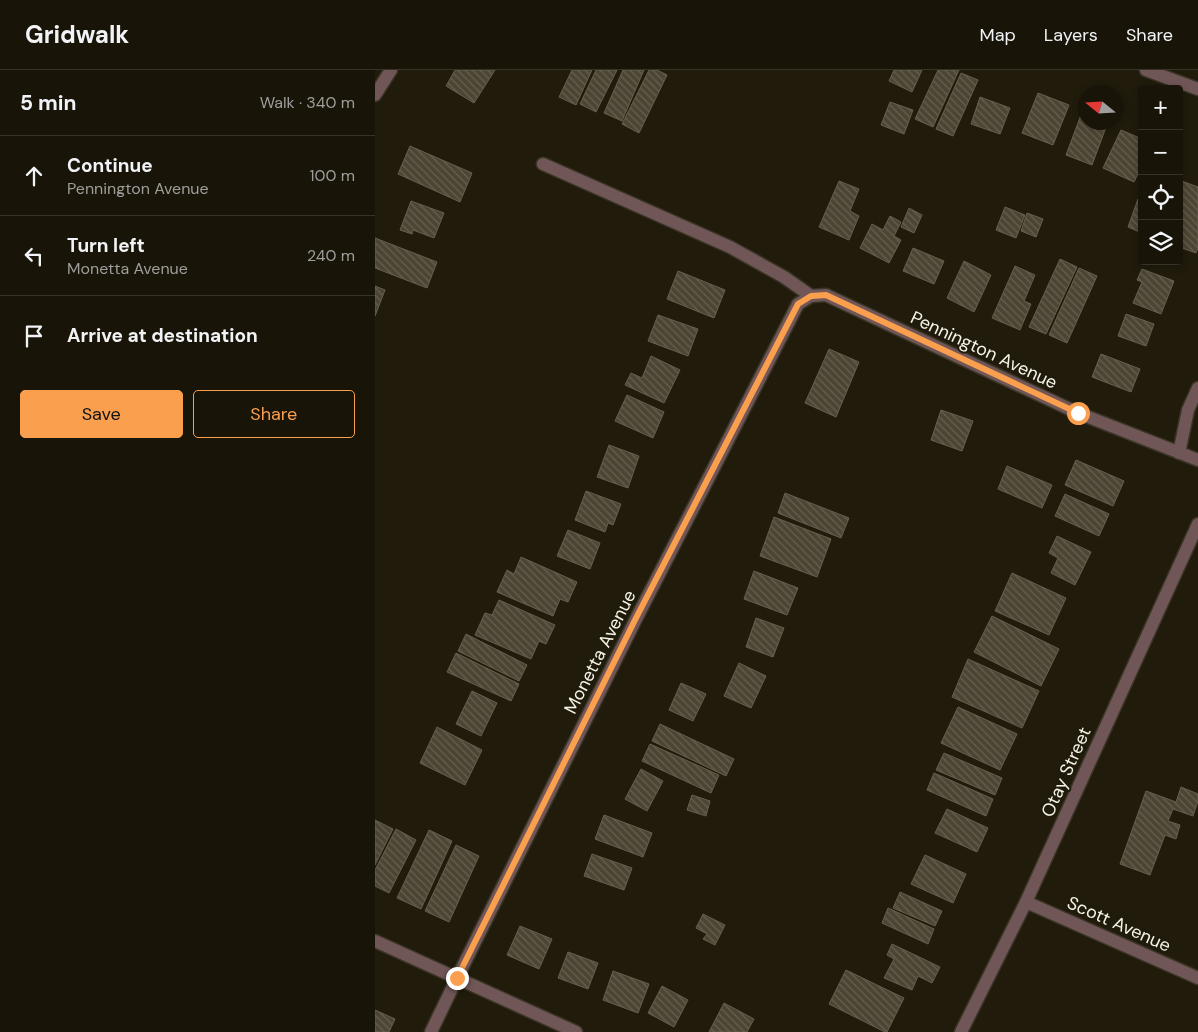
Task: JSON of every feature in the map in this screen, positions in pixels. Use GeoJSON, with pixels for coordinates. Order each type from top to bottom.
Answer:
{"type":"FeatureCollection","features":[{"type":"Feature","properties":{"kind":"street"},"geometry":{"type":"LineString","coordinates":[[375,95],[391,70]]}},
{"type":"Feature","properties":{"kind":"street"},"geometry":{"type":"LineString","coordinates":[[1146,70],[1198,89]]}},
{"type":"Feature","properties":{"kind":"street"},"geometry":{"type":"LineString","coordinates":[[543,164],[730,248],[784,277],[811,296]]}},
{"type":"Feature","properties":{"kind":"street","name":"Pennington Avenue"},"geometry":{"type":"LineString","coordinates":[[811,296],[826,295],[1078,413],[1198,460]]}},
{"type":"Feature","properties":{"kind":"street","name":"Monetta Avenue"},"geometry":{"type":"LineString","coordinates":[[431,1032],[635,620],[793,313],[798,304],[811,296]]}},
{"type":"Feature","properties":{"kind":"street"},"geometry":{"type":"LineString","coordinates":[[1179,453],[1188,410],[1198,388]]}},
{"type":"Feature","properties":{"kind":"street","name":"Otay Street"},"geometry":{"type":"LineString","coordinates":[[961,1032],[1026,902],[1198,524]]}},
{"type":"Feature","properties":{"kind":"street","name":"Scott Avenue"},"geometry":{"type":"LineString","coordinates":[[1026,902],[1198,978]]}},
{"type":"Feature","properties":{"kind":"street"},"geometry":{"type":"LineString","coordinates":[[375,941],[576,1032]]}},
{"type":"Feature","properties":{"kind":"building"},"geometry":{"type":"Polygon","coordinates":[[[455,70],[495,70],[474,103],[446,86],[455,70]]]}},
{"type":"Feature","properties":{"kind":"building"},"geometry":{"type":"Polygon","coordinates":[[[572,70],[592,70],[576,105],[559,97],[572,70]]]}},
{"type":"Feature","properties":{"kind":"building"},"geometry":{"type":"Polygon","coordinates":[[[596,70],[617,70],[596,112],[580,104],[596,70]]]}},
{"type":"Feature","properties":{"kind":"building"},"geometry":{"type":"Polygon","coordinates":[[[623,70],[644,70],[622,121],[604,113],[623,70]]]}},
{"type":"Feature","properties":{"kind":"building"},"geometry":{"type":"Polygon","coordinates":[[[649,70],[657,70],[667,75],[639,133],[622,124],[649,70]]]}},
{"type":"Feature","properties":{"kind":"building"},"geometry":{"type":"Polygon","coordinates":[[[894,70],[922,70],[912,92],[889,81],[894,70]]]}},
{"type":"Feature","properties":{"kind":"building"},"geometry":{"type":"Polygon","coordinates":[[[938,70],[959,70],[933,127],[915,119],[938,70]]]}},
{"type":"Feature","properties":{"kind":"building"},"geometry":{"type":"Polygon","coordinates":[[[961,73],[978,80],[953,136],[936,129],[961,73]]]}},
{"type":"Feature","properties":{"kind":"building"},"geometry":{"type":"Polygon","coordinates":[[[1038,93],[1069,105],[1053,145],[1022,133],[1038,93]]]}},
{"type":"Feature","properties":{"kind":"building"},"geometry":{"type":"Polygon","coordinates":[[[980,97],[1010,108],[1000,134],[971,124],[980,97]]]}},
{"type":"Feature","properties":{"kind":"building"},"geometry":{"type":"Polygon","coordinates":[[[890,102],[913,110],[904,134],[881,125],[890,102]]]}},
{"type":"Feature","properties":{"kind":"building"},"geometry":{"type":"Polygon","coordinates":[[[1078,123],[1078,130],[1105,130],[1092,165],[1066,155],[1078,123]]]}},
{"type":"Feature","properties":{"kind":"building"},"geometry":{"type":"Polygon","coordinates":[[[1121,130],[1138,137],[1138,174],[1134,182],[1103,168],[1121,130]]]}},
{"type":"Feature","properties":{"kind":"building"},"geometry":{"type":"Polygon","coordinates":[[[410,146],[472,173],[460,202],[398,174],[410,146]]]}},
{"type":"Feature","properties":{"kind":"building"},"geometry":{"type":"Polygon","coordinates":[[[839,181],[859,189],[850,211],[859,216],[849,240],[819,227],[839,181]]]}},
{"type":"Feature","properties":{"kind":"building"},"geometry":{"type":"Polygon","coordinates":[[[1183,181],[1198,187],[1198,248],[1196,253],[1183,248],[1183,181]]]}},
{"type":"Feature","properties":{"kind":"building"},"geometry":{"type":"Polygon","coordinates":[[[1138,199],[1138,231],[1128,227],[1138,199]]]}},
{"type":"Feature","properties":{"kind":"building"},"geometry":{"type":"Polygon","coordinates":[[[411,201],[444,213],[434,238],[413,230],[412,234],[400,230],[411,201]]]}},
{"type":"Feature","properties":{"kind":"building"},"geometry":{"type":"Polygon","coordinates":[[[1005,207],[1025,215],[1016,238],[996,230],[1005,207]]]}},
{"type":"Feature","properties":{"kind":"building"},"geometry":{"type":"Polygon","coordinates":[[[909,208],[922,215],[914,233],[901,227],[909,208]]]}},
{"type":"Feature","properties":{"kind":"building"},"geometry":{"type":"Polygon","coordinates":[[[1027,213],[1043,219],[1036,237],[1021,231],[1027,213]]]}},
{"type":"Feature","properties":{"kind":"building"},"geometry":{"type":"Polygon","coordinates":[[[890,216],[901,222],[894,236],[901,240],[889,263],[860,248],[872,224],[883,230],[890,216]]]}},
{"type":"Feature","properties":{"kind":"building"},"geometry":{"type":"Polygon","coordinates":[[[375,238],[437,262],[427,288],[375,268],[375,238]]]}},
{"type":"Feature","properties":{"kind":"building"},"geometry":{"type":"Polygon","coordinates":[[[913,248],[944,261],[934,284],[903,271],[913,248]]]}},
{"type":"Feature","properties":{"kind":"building"},"geometry":{"type":"Polygon","coordinates":[[[1060,259],[1077,267],[1046,334],[1029,327],[1060,259]]]}},
{"type":"Feature","properties":{"kind":"building"},"geometry":{"type":"Polygon","coordinates":[[[964,261],[991,275],[974,312],[947,298],[964,261]]]}},
{"type":"Feature","properties":{"kind":"building"},"geometry":{"type":"Polygon","coordinates":[[[1015,266],[1035,275],[1024,301],[1031,304],[1020,330],[992,318],[1015,266]]]}},
{"type":"Feature","properties":{"kind":"building"},"geometry":{"type":"Polygon","coordinates":[[[1079,268],[1097,276],[1067,343],[1049,335],[1079,268]]]}},
{"type":"Feature","properties":{"kind":"building"},"geometry":{"type":"Polygon","coordinates":[[[1142,269],[1174,281],[1161,314],[1133,303],[1142,282],[1137,280],[1142,269]]]}},
{"type":"Feature","properties":{"kind":"building"},"geometry":{"type":"Polygon","coordinates":[[[678,271],[725,290],[714,318],[667,299],[678,271]]]}},
{"type":"Feature","properties":{"kind":"building"},"geometry":{"type":"Polygon","coordinates":[[[375,286],[385,290],[375,316],[375,286]]]}},
{"type":"Feature","properties":{"kind":"building"},"geometry":{"type":"Polygon","coordinates":[[[1126,314],[1154,324],[1146,346],[1118,336],[1126,314]]]}},
{"type":"Feature","properties":{"kind":"building"},"geometry":{"type":"Polygon","coordinates":[[[658,315],[698,329],[688,356],[648,341],[658,315]]]}},
{"type":"Feature","properties":{"kind":"building"},"geometry":{"type":"Polygon","coordinates":[[[829,349],[859,362],[836,417],[805,403],[829,349]]]}},
{"type":"Feature","properties":{"kind":"building"},"geometry":{"type":"Polygon","coordinates":[[[1101,354],[1140,369],[1131,392],[1092,377],[1101,354]]]}},
{"type":"Feature","properties":{"kind":"building"},"geometry":{"type":"Polygon","coordinates":[[[651,356],[680,370],[664,403],[625,385],[631,373],[642,378],[651,356]]]}},
{"type":"Feature","properties":{"kind":"building"},"geometry":{"type":"Polygon","coordinates":[[[627,395],[664,412],[653,438],[615,421],[627,395]]]}},
{"type":"Feature","properties":{"kind":"building"},"geometry":{"type":"Polygon","coordinates":[[[941,410],[973,421],[962,451],[931,440],[941,410]]]}},
{"type":"Feature","properties":{"kind":"building"},"geometry":{"type":"Polygon","coordinates":[[[609,445],[639,456],[628,488],[597,477],[609,445]]]}},
{"type":"Feature","properties":{"kind":"building"},"geometry":{"type":"Polygon","coordinates":[[[1076,460],[1124,481],[1113,506],[1065,485],[1076,460]]]}},
{"type":"Feature","properties":{"kind":"building"},"geometry":{"type":"Polygon","coordinates":[[[1007,466],[1052,485],[1042,508],[998,489],[1007,466]]]}},
{"type":"Feature","properties":{"kind":"building"},"geometry":{"type":"Polygon","coordinates":[[[586,491],[621,504],[613,525],[608,523],[605,532],[575,520],[586,491]]]}},
{"type":"Feature","properties":{"kind":"building"},"geometry":{"type":"Polygon","coordinates":[[[785,493],[849,518],[841,538],[778,513],[785,493]]]}},
{"type":"Feature","properties":{"kind":"building"},"geometry":{"type":"Polygon","coordinates":[[[1065,494],[1109,514],[1099,536],[1055,516],[1065,494]]]}},
{"type":"Feature","properties":{"kind":"building"},"geometry":{"type":"Polygon","coordinates":[[[774,517],[831,539],[817,577],[760,556],[774,517]]]}},
{"type":"Feature","properties":{"kind":"building"},"geometry":{"type":"Polygon","coordinates":[[[568,530],[600,543],[590,569],[557,556],[568,530]]]}},
{"type":"Feature","properties":{"kind":"building"},"geometry":{"type":"Polygon","coordinates":[[[1057,536],[1091,552],[1075,585],[1051,573],[1058,558],[1049,553],[1057,536]]]}},
{"type":"Feature","properties":{"kind":"building"},"geometry":{"type":"Polygon","coordinates":[[[521,557],[577,582],[568,602],[560,599],[553,616],[497,592],[507,570],[514,574],[521,557]]]}},
{"type":"Feature","properties":{"kind":"building"},"geometry":{"type":"Polygon","coordinates":[[[754,571],[798,588],[787,615],[744,599],[754,571]]]}},
{"type":"Feature","properties":{"kind":"building"},"geometry":{"type":"Polygon","coordinates":[[[1012,573],[1066,598],[1049,635],[995,611],[1012,573]]]}},
{"type":"Feature","properties":{"kind":"building"},"geometry":{"type":"Polygon","coordinates":[[[499,600],[555,625],[546,644],[539,641],[531,659],[475,635],[485,613],[492,615],[499,600]]]}},
{"type":"Feature","properties":{"kind":"building"},"geometry":{"type":"Polygon","coordinates":[[[992,616],[1059,649],[1041,686],[974,652],[992,616]]]}},
{"type":"Feature","properties":{"kind":"building"},"geometry":{"type":"Polygon","coordinates":[[[756,618],[784,628],[773,657],[746,647],[756,618]]]}},
{"type":"Feature","properties":{"kind":"building"},"geometry":{"type":"Polygon","coordinates":[[[466,634],[527,665],[519,681],[458,651],[466,634]]]}},
{"type":"Feature","properties":{"kind":"building"},"geometry":{"type":"Polygon","coordinates":[[[456,653],[519,684],[511,701],[447,672],[456,653]]]}},
{"type":"Feature","properties":{"kind":"building"},"geometry":{"type":"Polygon","coordinates":[[[968,659],[1039,691],[1022,728],[952,697],[968,659]]]}},
{"type":"Feature","properties":{"kind":"building"},"geometry":{"type":"Polygon","coordinates":[[[739,663],[766,676],[751,708],[724,696],[739,663]]]}},
{"type":"Feature","properties":{"kind":"building"},"geometry":{"type":"Polygon","coordinates":[[[681,683],[706,694],[693,721],[669,710],[681,683]]]}},
{"type":"Feature","properties":{"kind":"building"},"geometry":{"type":"Polygon","coordinates":[[[472,691],[497,703],[481,736],[456,724],[472,691]]]}},
{"type":"Feature","properties":{"kind":"building"},"geometry":{"type":"Polygon","coordinates":[[[958,707],[1017,734],[1000,770],[941,743],[958,707]]]}},
{"type":"Feature","properties":{"kind":"building"},"geometry":{"type":"Polygon","coordinates":[[[660,724],[734,759],[726,776],[652,741],[660,724]]]}},
{"type":"Feature","properties":{"kind":"building"},"geometry":{"type":"Polygon","coordinates":[[[437,727],[482,750],[465,785],[420,763],[437,727]]]}},
{"type":"Feature","properties":{"kind":"building"},"geometry":{"type":"Polygon","coordinates":[[[650,744],[719,775],[711,793],[642,761],[650,744]]]}},
{"type":"Feature","properties":{"kind":"building"},"geometry":{"type":"Polygon","coordinates":[[[944,753],[1002,778],[995,795],[936,770],[944,753]]]}},
{"type":"Feature","properties":{"kind":"building"},"geometry":{"type":"Polygon","coordinates":[[[641,769],[663,781],[647,811],[625,799],[641,769]]]}},
{"type":"Feature","properties":{"kind":"building"},"geometry":{"type":"Polygon","coordinates":[[[934,773],[993,799],[986,816],[927,790],[934,773]]]}},
{"type":"Feature","properties":{"kind":"building"},"geometry":{"type":"Polygon","coordinates":[[[1181,787],[1198,794],[1198,801],[1193,816],[1173,809],[1168,821],[1180,825],[1176,839],[1165,835],[1150,875],[1120,864],[1146,791],[1176,802],[1181,787]]]}},
{"type":"Feature","properties":{"kind":"building"},"geometry":{"type":"Polygon","coordinates":[[[692,795],[710,801],[706,816],[687,810],[692,795]]]}},
{"type":"Feature","properties":{"kind":"building"},"geometry":{"type":"Polygon","coordinates":[[[947,809],[988,828],[977,852],[935,833],[947,809]]]}},
{"type":"Feature","properties":{"kind":"building"},"geometry":{"type":"Polygon","coordinates":[[[604,815],[652,833],[643,857],[595,839],[604,815]]]}},
{"type":"Feature","properties":{"kind":"building"},"geometry":{"type":"Polygon","coordinates":[[[375,820],[393,829],[375,865],[375,820]]]}},
{"type":"Feature","properties":{"kind":"building"},"geometry":{"type":"Polygon","coordinates":[[[396,829],[416,840],[389,893],[375,886],[375,870],[396,829]]]}},
{"type":"Feature","properties":{"kind":"building"},"geometry":{"type":"Polygon","coordinates":[[[429,830],[452,841],[421,909],[397,898],[429,830]]]}},
{"type":"Feature","properties":{"kind":"building"},"geometry":{"type":"Polygon","coordinates":[[[456,845],[479,856],[449,922],[425,911],[456,845]]]}},
{"type":"Feature","properties":{"kind":"building"},"geometry":{"type":"Polygon","coordinates":[[[592,854],[632,868],[624,890],[584,876],[592,854]]]}},
{"type":"Feature","properties":{"kind":"building"},"geometry":{"type":"Polygon","coordinates":[[[925,855],[966,874],[953,903],[911,884],[925,855]]]}},
{"type":"Feature","properties":{"kind":"building"},"geometry":{"type":"Polygon","coordinates":[[[900,892],[942,911],[935,926],[893,908],[900,892]]]}},
{"type":"Feature","properties":{"kind":"building"},"geometry":{"type":"Polygon","coordinates":[[[888,908],[934,929],[928,944],[882,923],[888,908]]]}},
{"type":"Feature","properties":{"kind":"building"},"geometry":{"type":"Polygon","coordinates":[[[703,914],[725,925],[715,945],[703,939],[707,934],[696,928],[703,914]]]}},
{"type":"Feature","properties":{"kind":"building"},"geometry":{"type":"Polygon","coordinates":[[[520,926],[552,939],[539,969],[507,955],[520,926]]]}},
{"type":"Feature","properties":{"kind":"building"},"geometry":{"type":"Polygon","coordinates":[[[892,944],[940,967],[932,983],[918,976],[912,990],[884,978],[894,959],[887,955],[892,944]]]}},
{"type":"Feature","properties":{"kind":"building"},"geometry":{"type":"Polygon","coordinates":[[[568,952],[598,963],[588,989],[558,978],[568,952]]]}},
{"type":"Feature","properties":{"kind":"building"},"geometry":{"type":"Polygon","coordinates":[[[846,970],[904,998],[887,1032],[829,1004],[846,970]]]}},
{"type":"Feature","properties":{"kind":"building"},"geometry":{"type":"Polygon","coordinates":[[[613,971],[649,984],[638,1013],[603,1000],[613,971]]]}},
{"type":"Feature","properties":{"kind":"building"},"geometry":{"type":"Polygon","coordinates":[[[662,986],[688,1000],[674,1027],[648,1013],[662,986]]]}},
{"type":"Feature","properties":{"kind":"building"},"geometry":{"type":"Polygon","coordinates":[[[724,1003],[754,1019],[747,1032],[709,1032],[724,1003]]]}},
{"type":"Feature","properties":{"kind":"building"},"geometry":{"type":"Polygon","coordinates":[[[375,1010],[395,1019],[389,1032],[375,1032],[375,1010]]]}},
{"type":"Feature","properties":{"kind":"route"},"geometry":{"type":"LineString","coordinates":[[457,978],[635,620],[798,304],[811,296],[826,295],[1078,413]]}}]}
